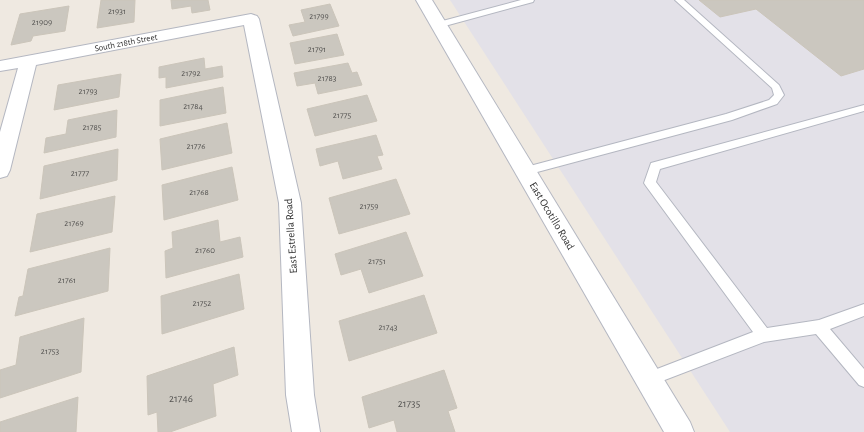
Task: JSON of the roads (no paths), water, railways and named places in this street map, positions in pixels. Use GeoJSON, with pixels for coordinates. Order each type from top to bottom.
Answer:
{"type":"FeatureCollection","features":[{"type":"Feature","properties":{"kind":"street","name":"East Ocotillo Road"},"geometry":{"type":"LineString","coordinates":[[424,0],[680,432]]}},
{"type":"Feature","properties":{"kind":"street","name":"South 218th Street"},"geometry":{"type":"LineString","coordinates":[[0,66],[251,19]]}},
{"type":"Feature","properties":{"kind":"street","name":"East Estrella Road"},"geometry":{"type":"LineString","coordinates":[[251,19],[290,203],[300,395],[306,432]]}},
{"type":"Feature","properties":{"kind":"street"},"geometry":{"type":"LineString","coordinates":[[0,170],[28,61]]}},
{"type":"Feature","properties":{"kind":"lane"},"geometry":{"type":"LineString","coordinates":[[438,25],[530,0]]}},
{"type":"Feature","properties":{"kind":"lane"},"geometry":{"type":"LineString","coordinates":[[526,171],[728,117],[773,102],[779,95],[776,87],[678,0]]}},
{"type":"Feature","properties":{"kind":"lane"},"geometry":{"type":"LineString","coordinates":[[764,335],[650,183],[655,166],[864,108]]}},
{"type":"Feature","properties":{"kind":"lane"},"geometry":{"type":"LineString","coordinates":[[649,379],[764,335],[819,328],[864,310]]}},
{"type":"Feature","properties":{"kind":"lane"},"geometry":{"type":"LineString","coordinates":[[819,328],[864,380]]}}]}
